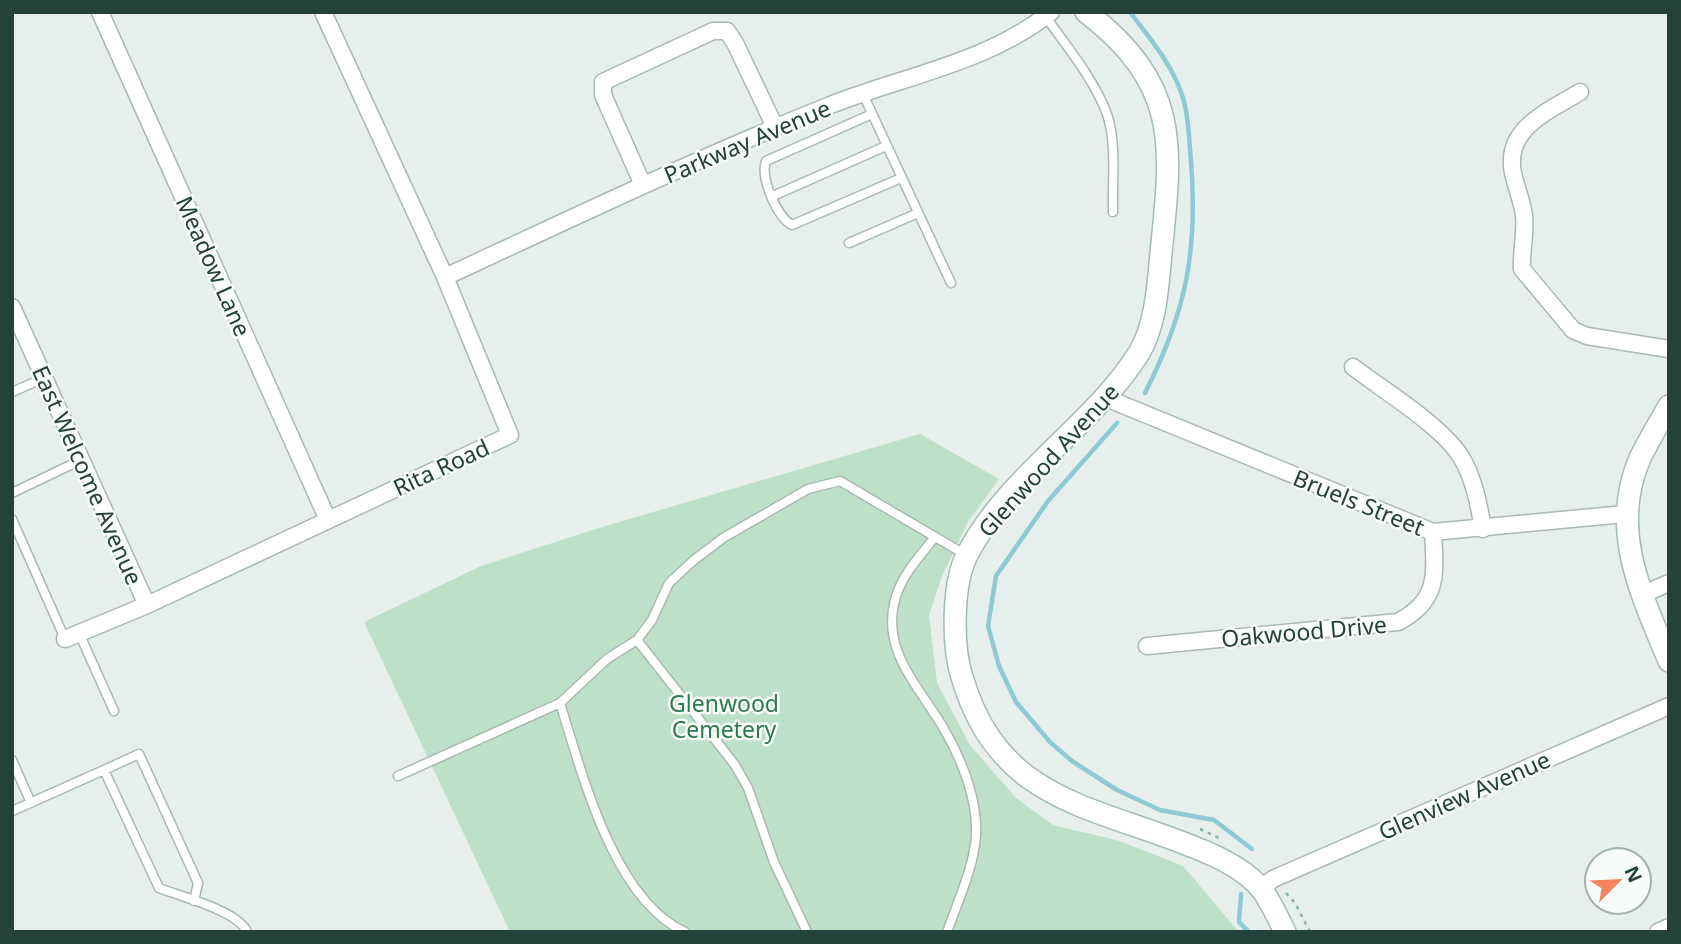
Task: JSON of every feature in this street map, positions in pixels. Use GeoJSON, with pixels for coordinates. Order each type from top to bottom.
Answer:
{"type":"FeatureCollection","features":[{"type":"Feature","properties":{"kind":"street","name":"Meadow Lane"},"geometry":{"type":"LineString","coordinates":[[100,12],[328,520]]}},
{"type":"Feature","properties":{"kind":"street","name":"Rita Road"},"geometry":{"type":"LineString","coordinates":[[72,636],[147,605],[510,435],[445,277],[323,12]]}},
{"type":"Feature","properties":{"kind":"street","name":"Glenwood Avenue"},"geometry":{"type":"LineString","coordinates":[[1086,12],[1125,46],[1143,69],[1164,116],[1169,143],[1157,299],[1141,349],[1106,398],[1007,499],[966,555],[957,598],[956,631],[961,676],[983,730],[1020,774],[1063,801],[1136,824],[1217,856],[1267,884],[1285,932]]}},
{"type":"Feature","properties":{"kind":"street","name":"Parkway Avenue"},"geometry":{"type":"LineString","coordinates":[[445,277],[775,127],[862,92],[991,51],[1018,37],[1049,14]]}},
{"type":"Feature","properties":{"kind":"street"},"geometry":{"type":"LineString","coordinates":[[643,185],[603,95],[603,82],[713,30],[727,31],[735,43],[775,127]]}},
{"type":"Feature","properties":{"kind":"street"},"geometry":{"type":"LineString","coordinates":[[1580,92],[1533,121],[1522,130],[1514,144],[1512,171],[1524,214],[1522,269],[1528,280],[1573,330],[1587,336],[1669,348]]}},
{"type":"Feature","properties":{"kind":"street","name":"East Welcome Avenue"},"geometry":{"type":"LineString","coordinates":[[12,307],[147,605]]}},
{"type":"Feature","properties":{"kind":"street"},"geometry":{"type":"LineString","coordinates":[[1353,367],[1444,437],[1461,456],[1471,477],[1483,529]]}},
{"type":"Feature","properties":{"kind":"street","name":"Bruels Street"},"geometry":{"type":"LineString","coordinates":[[1106,398],[1433,532],[1625,514]]}},
{"type":"Feature","properties":{"kind":"street"},"geometry":{"type":"LineString","coordinates":[[1669,406],[1640,459],[1625,514],[1629,554],[1641,595],[1669,660]]}},
{"type":"Feature","properties":{"kind":"street","name":"Oakwood Drive"},"geometry":{"type":"LineString","coordinates":[[1147,646],[1398,622],[1417,612],[1435,579],[1433,532]]}},
{"type":"Feature","properties":{"kind":"street"},"geometry":{"type":"LineString","coordinates":[[1641,595],[1669,583]]}},
{"type":"Feature","properties":{"kind":"street","name":"Glenview Avenue"},"geometry":{"type":"LineString","coordinates":[[1267,884],[1669,706]]}},
{"type":"Feature","properties":{"kind":"street"},"geometry":{"type":"LineString","coordinates":[[1658,932],[1669,927]]}},
{"type":"Feature","properties":{"kind":"lane"},"geometry":{"type":"LineString","coordinates":[[1049,14],[1108,116],[1112,148],[1112,212]]}},
{"type":"Feature","properties":{"kind":"lane"},"geometry":{"type":"LineString","coordinates":[[862,92],[951,283]]}},
{"type":"Feature","properties":{"kind":"lane"},"geometry":{"type":"LineString","coordinates":[[872,114],[766,161],[764,175],[773,197],[785,221],[792,225],[901,177]]}},
{"type":"Feature","properties":{"kind":"lane"},"geometry":{"type":"LineString","coordinates":[[773,197],[887,146]]}},
{"type":"Feature","properties":{"kind":"lane"},"geometry":{"type":"LineString","coordinates":[[849,243],[918,213]]}},
{"type":"Feature","properties":{"kind":"lane"},"geometry":{"type":"LineString","coordinates":[[12,392],[44,377]]}},
{"type":"Feature","properties":{"kind":"lane"},"geometry":{"type":"LineString","coordinates":[[12,494],[81,460]]}},
{"type":"Feature","properties":{"kind":"lane"},"geometry":{"type":"LineString","coordinates":[[398,776],[560,703],[607,659],[637,640],[652,620],[669,583],[694,560],[723,538],[823,483],[840,481],[852,486],[966,555]]}},
{"type":"Feature","properties":{"kind":"lane"},"geometry":{"type":"LineString","coordinates":[[12,519],[114,711]]}},
{"type":"Feature","properties":{"kind":"lane"},"geometry":{"type":"LineString","coordinates":[[935,537],[907,572],[894,604],[892,634],[901,663],[945,730],[969,786],[976,834],[965,881],[947,932]]}},
{"type":"Feature","properties":{"kind":"lane"},"geometry":{"type":"LineString","coordinates":[[637,640],[736,765],[748,788],[774,862],[807,932]]}},
{"type":"Feature","properties":{"kind":"lane"},"geometry":{"type":"LineString","coordinates":[[560,703],[595,813],[629,877],[649,908],[667,924],[685,932]]}},
{"type":"Feature","properties":{"kind":"lane"},"geometry":{"type":"LineString","coordinates":[[12,811],[139,754],[198,883],[194,901]]}},
{"type":"Feature","properties":{"kind":"lane"},"geometry":{"type":"LineString","coordinates":[[12,760],[31,803]]}},
{"type":"Feature","properties":{"kind":"lane"},"geometry":{"type":"LineString","coordinates":[[104,770],[159,888],[227,914],[244,925],[247,932]]}},
{"type":"Feature","properties":{"kind":"path"},"geometry":{"type":"LineString","coordinates":[[1199,829],[1220,838]]}},
{"type":"Feature","properties":{"kind":"path"},"geometry":{"type":"LineString","coordinates":[[1267,884],[1295,903],[1310,932]]}},
{"type":"Feature","properties":{"kind":"green space","name":"Glenwood Cemetery"},"geometry":{"type":"Polygon","coordinates":[[[920,434],[999,479],[968,522],[942,576],[929,615],[937,683],[970,745],[1016,798],[1053,825],[1120,841],[1183,866],[1239,932],[510,932],[364,622],[481,566],[602,527],[920,434]]]}},
{"type":"Feature","properties":{"kind":"waterway"},"geometry":{"type":"LineString","coordinates":[[1130,12],[1167,63],[1179,86],[1186,113],[1193,194],[1193,224],[1186,281],[1170,335],[1145,393]]}},
{"type":"Feature","properties":{"kind":"waterway"},"geometry":{"type":"LineString","coordinates":[[1117,423],[1048,501],[996,576],[988,626],[999,666],[1016,702],[1050,742],[1072,761],[1117,790],[1160,810],[1214,820],[1252,849]]}},
{"type":"Feature","properties":{"kind":"waterway"},"geometry":{"type":"LineString","coordinates":[[1241,894],[1239,922],[1249,932]]}}]}
